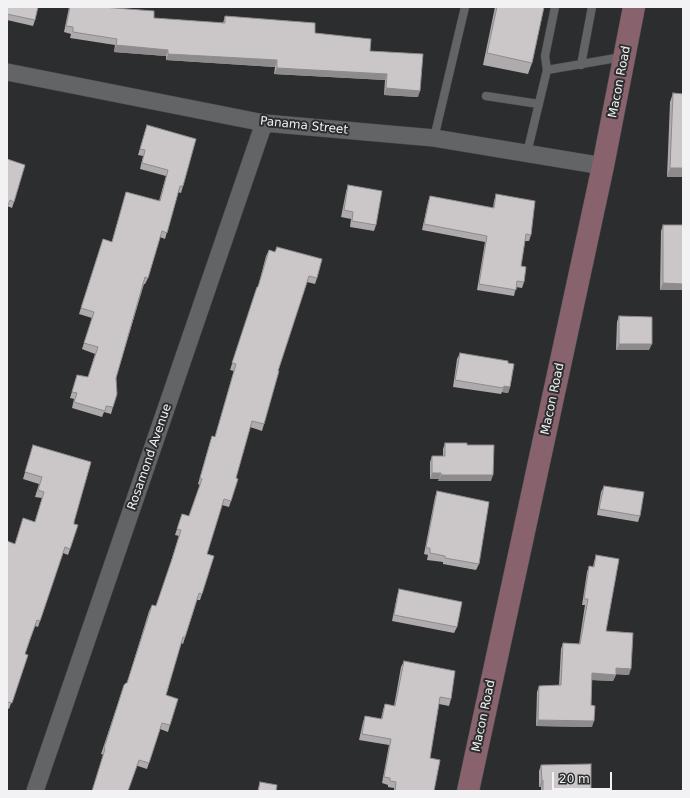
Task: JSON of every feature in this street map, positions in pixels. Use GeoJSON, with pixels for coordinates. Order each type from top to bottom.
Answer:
{"type":"FeatureCollection","features":[{"type":"Feature","properties":{"kind":"main road","name":"Macon Road"},"geometry":{"type":"LineString","coordinates":[[468,791],[603,166],[634,7]]}},
{"type":"Feature","properties":{"kind":"street","name":"Panama Street"},"geometry":{"type":"LineString","coordinates":[[7,72],[264,123],[434,138],[603,166]]}},
{"type":"Feature","properties":{"kind":"street","name":"Rosamond Avenue"},"geometry":{"type":"LineString","coordinates":[[35,791],[264,123]]}},
{"type":"Feature","properties":{"kind":"lane"},"geometry":{"type":"LineString","coordinates":[[434,138],[465,7]]}},
{"type":"Feature","properties":{"kind":"lane"},"geometry":{"type":"LineString","coordinates":[[527,153],[547,70],[545,56],[556,7]]}},
{"type":"Feature","properties":{"kind":"lane"},"geometry":{"type":"LineString","coordinates":[[581,64],[592,7]]}},
{"type":"Feature","properties":{"kind":"lane"},"geometry":{"type":"LineString","coordinates":[[547,70],[625,57]]}},
{"type":"Feature","properties":{"kind":"lane"},"geometry":{"type":"LineString","coordinates":[[486,96],[539,104]]}},
{"type":"Feature","properties":{"kind":"building"},"geometry":{"type":"Polygon","coordinates":[[[7,7],[38,7],[35,20],[7,14],[7,7]]]}},
{"type":"Feature","properties":{"kind":"building"},"geometry":{"type":"Polygon","coordinates":[[[70,7],[102,7],[154,11],[154,18],[225,23],[225,16],[315,23],[315,33],[371,39],[370,51],[423,54],[420,91],[386,88],[387,74],[277,68],[277,60],[168,54],[168,50],[116,45],[117,39],[73,32],[73,27],[66,26],[70,7]]]}},
{"type":"Feature","properties":{"kind":"building"},"geometry":{"type":"Polygon","coordinates":[[[497,7],[544,7],[532,63],[487,53],[497,7]]]}},
{"type":"Feature","properties":{"kind":"building"},"geometry":{"type":"Polygon","coordinates":[[[673,93],[683,94],[683,168],[670,168],[673,93]]]}},
{"type":"Feature","properties":{"kind":"building"},"geometry":{"type":"Polygon","coordinates":[[[147,125],[196,139],[183,186],[180,186],[167,233],[162,231],[148,278],[145,277],[116,378],[117,394],[113,407],[106,406],[105,411],[74,402],[77,393],[72,392],[77,375],[88,377],[98,347],[84,343],[94,312],[81,308],[103,239],[112,242],[126,192],[160,201],[168,170],[142,163],[145,150],[140,149],[147,125]]]}},
{"type":"Feature","properties":{"kind":"building"},"geometry":{"type":"Polygon","coordinates":[[[7,159],[25,165],[14,202],[10,200],[7,207],[7,159]]]}},
{"type":"Feature","properties":{"kind":"building"},"geometry":{"type":"Polygon","coordinates":[[[348,185],[382,191],[376,225],[352,221],[353,212],[344,210],[348,185]]]}},
{"type":"Feature","properties":{"kind":"building"},"geometry":{"type":"Polygon","coordinates":[[[496,194],[535,201],[531,235],[526,234],[521,266],[526,267],[524,282],[517,281],[516,290],[479,284],[487,236],[424,224],[430,196],[494,208],[496,194]]]}},
{"type":"Feature","properties":{"kind":"building"},"geometry":{"type":"Polygon","coordinates":[[[663,225],[683,225],[683,284],[663,283],[663,225]]]}},
{"type":"Feature","properties":{"kind":"building"},"geometry":{"type":"Polygon","coordinates":[[[277,247],[322,259],[317,278],[309,276],[278,371],[264,424],[252,421],[231,501],[224,499],[207,554],[214,556],[202,594],[199,593],[185,637],[183,637],[166,695],[178,699],[170,725],[162,723],[149,763],[139,760],[128,791],[92,791],[124,685],[127,683],[152,605],[156,606],[172,559],[181,530],[177,529],[182,514],[189,516],[202,479],[200,478],[212,436],[215,437],[236,364],[232,363],[269,250],[275,252],[277,247]]]}},
{"type":"Feature","properties":{"kind":"building"},"geometry":{"type":"Polygon","coordinates":[[[619,316],[652,317],[652,344],[619,344],[619,316]]]}},
{"type":"Feature","properties":{"kind":"building"},"geometry":{"type":"Polygon","coordinates":[[[460,353],[508,361],[508,363],[514,364],[510,387],[504,386],[503,388],[455,380],[460,353]]]}},
{"type":"Feature","properties":{"kind":"building"},"geometry":{"type":"Polygon","coordinates":[[[445,443],[494,445],[493,475],[441,475],[441,473],[432,473],[432,456],[445,456],[445,443]]]}},
{"type":"Feature","properties":{"kind":"building"},"geometry":{"type":"Polygon","coordinates":[[[33,445],[91,462],[74,522],[74,524],[78,525],[70,549],[65,547],[40,621],[37,620],[30,639],[25,654],[28,655],[12,703],[8,702],[7,705],[7,541],[15,544],[23,518],[35,522],[44,492],[38,490],[42,477],[25,472],[33,445]]]}},
{"type":"Feature","properties":{"kind":"building"},"geometry":{"type":"Polygon","coordinates":[[[604,486],[644,492],[640,516],[599,509],[604,486]]]}},
{"type":"Feature","properties":{"kind":"building"},"geometry":{"type":"Polygon","coordinates":[[[437,491],[489,502],[479,564],[445,558],[445,556],[430,553],[430,548],[426,548],[437,491]]]}},
{"type":"Feature","properties":{"kind":"building"},"geometry":{"type":"Polygon","coordinates":[[[596,555],[619,559],[606,631],[633,633],[631,669],[616,668],[616,675],[592,673],[591,705],[595,706],[594,721],[538,720],[539,686],[561,685],[563,643],[580,644],[588,599],[584,599],[589,566],[594,567],[596,555]]]}},
{"type":"Feature","properties":{"kind":"building"},"geometry":{"type":"Polygon","coordinates":[[[399,589],[462,602],[457,627],[394,615],[399,589]]]}},
{"type":"Feature","properties":{"kind":"building"},"geometry":{"type":"Polygon","coordinates":[[[404,661],[455,671],[451,699],[440,697],[430,758],[440,760],[434,791],[395,791],[396,782],[390,781],[390,778],[384,777],[391,739],[362,734],[365,716],[382,719],[385,704],[395,706],[404,661]]]}},
{"type":"Feature","properties":{"kind":"building"},"geometry":{"type":"Polygon","coordinates":[[[591,764],[591,791],[543,791],[541,765],[591,764]]]}},
{"type":"Feature","properties":{"kind":"building"},"geometry":{"type":"Polygon","coordinates":[[[260,782],[277,785],[276,791],[258,791],[260,782]]]}}]}
